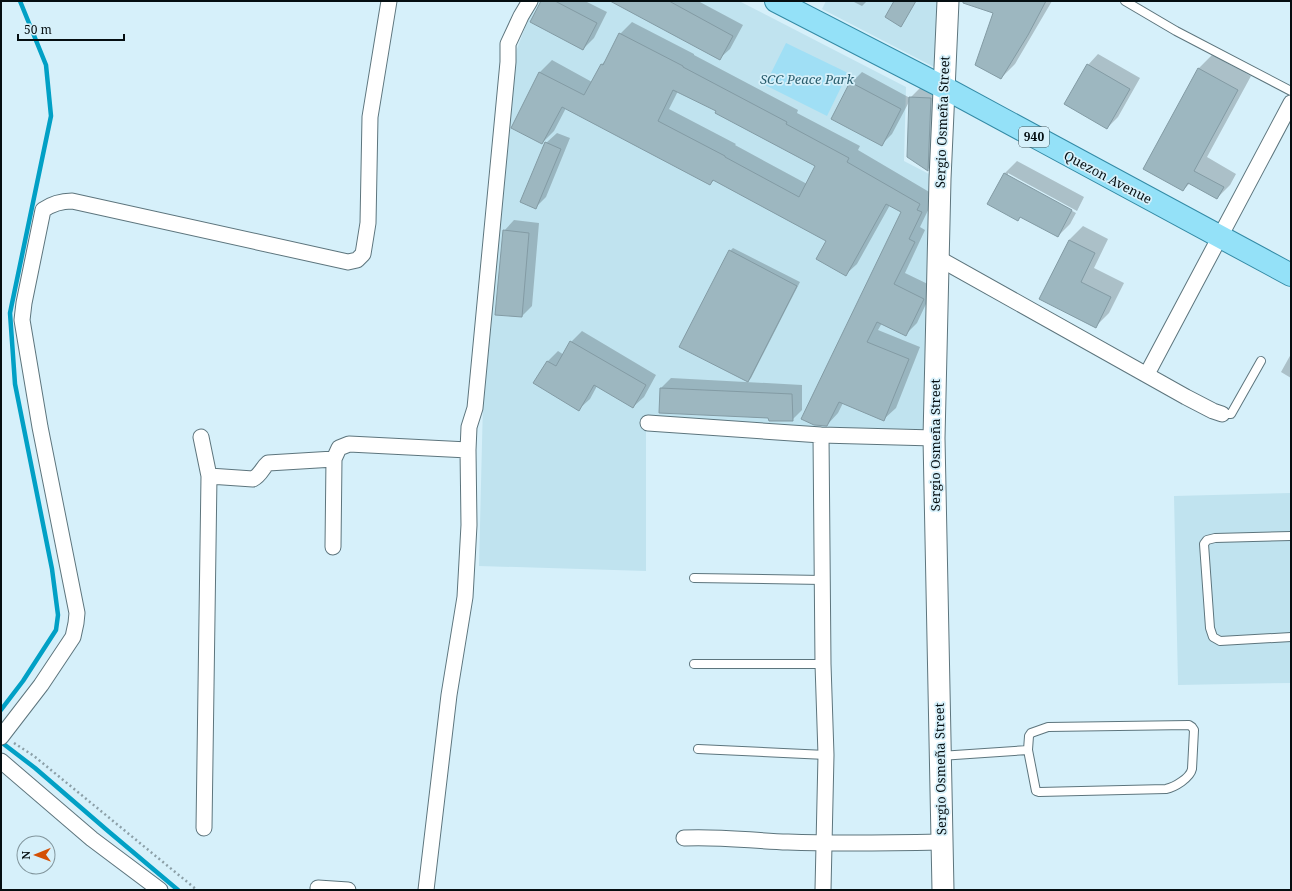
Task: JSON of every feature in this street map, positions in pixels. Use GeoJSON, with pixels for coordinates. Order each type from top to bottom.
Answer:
{"type":"FeatureCollection","features":[{"type":"Feature","properties":{"kind":"main road","name":"Quezon Avenue"},"geometry":{"type":"LineString","coordinates":[[776,1],[943,87],[1291,275]]}},
{"type":"Feature","properties":{"kind":"street"},"geometry":{"type":"LineString","coordinates":[[2,736],[41,685],[72,637],[76,623],[76,613],[40,427],[22,320],[24,303],[43,210],[51,204],[72,201],[348,262],[357,260],[363,254],[368,223],[370,117],[389,1]]}},
{"type":"Feature","properties":{"kind":"street"},"geometry":{"type":"LineString","coordinates":[[426,890],[449,695],[465,597],[469,525],[469,427],[475,408],[508,44],[530,1]]}},
{"type":"Feature","properties":{"kind":"street","name":"Sergio Osmeña Street"},"geometry":{"type":"LineString","coordinates":[[943,890],[939,756],[934,438],[943,87],[948,1]]}},
{"type":"Feature","properties":{"kind":"street"},"geometry":{"type":"LineString","coordinates":[[1147,374],[1291,103]]}},
{"type":"Feature","properties":{"kind":"street"},"geometry":{"type":"LineString","coordinates":[[938,258],[1186,397],[1222,414]]}},
{"type":"Feature","properties":{"kind":"street"},"geometry":{"type":"LineString","coordinates":[[648,423],[821,435],[934,438]]}},
{"type":"Feature","properties":{"kind":"street"},"geometry":{"type":"LineString","coordinates":[[821,435],[823,664],[826,755],[823,890]]}},
{"type":"Feature","properties":{"kind":"street"},"geometry":{"type":"LineString","coordinates":[[202,437],[208,476],[204,828]]}},
{"type":"Feature","properties":{"kind":"street"},"geometry":{"type":"LineString","coordinates":[[333,546],[334,459],[339,448],[349,444],[468,450]]}},
{"type":"Feature","properties":{"kind":"street"},"geometry":{"type":"LineString","coordinates":[[208,476],[253,479],[260,474],[268,463],[334,459]]}},
{"type":"Feature","properties":{"kind":"street"},"geometry":{"type":"LineString","coordinates":[[1,761],[92,839],[160,890]]}},
{"type":"Feature","properties":{"kind":"street"},"geometry":{"type":"LineString","coordinates":[[684,838],[702,837],[824,843],[941,842]]}},
{"type":"Feature","properties":{"kind":"street"},"geometry":{"type":"LineString","coordinates":[[318,888],[348,890]]}},
{"type":"Feature","properties":{"kind":"lane"},"geometry":{"type":"LineString","coordinates":[[1125,1],[1176,31],[1291,91]]}},
{"type":"Feature","properties":{"kind":"lane"},"geometry":{"type":"LineString","coordinates":[[1222,414],[1232,414],[1261,361]]}},
{"type":"Feature","properties":{"kind":"lane"},"geometry":{"type":"LineString","coordinates":[[1291,536],[1215,538],[1207,540],[1204,544],[1210,628],[1214,637],[1220,640],[1291,637]]}},
{"type":"Feature","properties":{"kind":"lane"},"geometry":{"type":"LineString","coordinates":[[694,578],[823,580]]}},
{"type":"Feature","properties":{"kind":"lane"},"geometry":{"type":"LineString","coordinates":[[694,664],[823,664]]}},
{"type":"Feature","properties":{"kind":"lane"},"geometry":{"type":"LineString","coordinates":[[1189,726],[1194,730],[1191,773],[1175,786],[1166,789],[1039,792],[1036,791],[1028,750],[1029,736],[1031,733],[1048,727],[1189,726]]}},
{"type":"Feature","properties":{"kind":"lane"},"geometry":{"type":"LineString","coordinates":[[698,749],[826,755]]}},
{"type":"Feature","properties":{"kind":"lane"},"geometry":{"type":"LineString","coordinates":[[939,756],[1028,750]]}},
{"type":"Feature","properties":{"kind":"path"},"geometry":{"type":"LineString","coordinates":[[2,736],[34,756],[197,890]]}},
{"type":"Feature","properties":{"kind":"shaded area"},"geometry":{"type":"Polygon","coordinates":[[[538,1],[739,1],[906,87],[904,161],[929,174],[923,432],[808,429],[646,419],[646,571],[479,566],[483,403],[517,49],[530,14],[538,1]]]}},
{"type":"Feature","properties":{"kind":"shaded area"},"geometry":{"type":"Polygon","coordinates":[[[826,1],[938,1],[934,67],[822,9],[826,1]]]}},
{"type":"Feature","properties":{"kind":"shaded area"},"geometry":{"type":"Polygon","coordinates":[[[1291,493],[1291,683],[1178,685],[1174,496],[1291,493]]]}},
{"type":"Feature","properties":{"kind":"green space","name":"SCC Peace Park"},"geometry":{"type":"Polygon","coordinates":[[[786,43],[848,73],[827,116],[765,85],[786,43]]]}},
{"type":"Feature","properties":{"kind":"building"},"geometry":{"type":"Polygon","coordinates":[[[541,1],[555,1],[597,23],[583,50],[530,22],[541,1]]]}},
{"type":"Feature","properties":{"kind":"building"},"geometry":{"type":"Polygon","coordinates":[[[610,1],[669,1],[733,36],[720,60],[610,1]]]}},
{"type":"Feature","properties":{"kind":"building"},"geometry":{"type":"Polygon","coordinates":[[[894,1],[916,1],[901,27],[885,17],[894,1]]]}},
{"type":"Feature","properties":{"kind":"building"},"geometry":{"type":"Polygon","coordinates":[[[963,1],[1046,1],[1028,35],[1001,79],[975,65],[993,13],[963,3],[963,1]]]}},
{"type":"Feature","properties":{"kind":"building"},"geometry":{"type":"Polygon","coordinates":[[[619,33],[787,122],[786,124],[849,158],[847,162],[920,204],[917,210],[922,212],[909,239],[915,242],[894,284],[924,299],[906,336],[877,322],[867,342],[909,359],[884,421],[839,402],[827,426],[814,425],[801,419],[901,212],[886,204],[846,276],[816,259],[826,241],[713,180],[710,185],[562,107],[542,144],[511,128],[539,72],[584,95],[601,64],[603,65],[619,33]],[[673,90],[658,121],[799,197],[815,166],[715,113],[716,111],[673,90]]]}},
{"type":"Feature","properties":{"kind":"building"},"geometry":{"type":"Polygon","coordinates":[[[1087,64],[1130,89],[1107,129],[1064,104],[1087,64]]]}},
{"type":"Feature","properties":{"kind":"building"},"geometry":{"type":"Polygon","coordinates":[[[1198,68],[1238,90],[1194,171],[1224,187],[1217,199],[1188,183],[1183,191],[1143,169],[1198,68]]]}},
{"type":"Feature","properties":{"kind":"building"},"geometry":{"type":"Polygon","coordinates":[[[850,82],[901,109],[882,146],[831,119],[850,82]]]}},
{"type":"Feature","properties":{"kind":"building"},"geometry":{"type":"Polygon","coordinates":[[[909,97],[931,98],[928,171],[907,157],[909,97]]]}},
{"type":"Feature","properties":{"kind":"building"},"geometry":{"type":"Polygon","coordinates":[[[545,142],[561,149],[536,209],[520,202],[545,142]]]}},
{"type":"Feature","properties":{"kind":"building"},"geometry":{"type":"Polygon","coordinates":[[[1004,173],[1072,210],[1058,237],[1020,217],[1018,221],[987,204],[1004,173]]]}},
{"type":"Feature","properties":{"kind":"building"},"geometry":{"type":"Polygon","coordinates":[[[503,230],[529,233],[522,317],[495,315],[503,230]]]}},
{"type":"Feature","properties":{"kind":"building"},"geometry":{"type":"Polygon","coordinates":[[[1069,240],[1095,253],[1081,282],[1111,297],[1096,328],[1039,299],[1069,240]]]}},
{"type":"Feature","properties":{"kind":"building"},"geometry":{"type":"Polygon","coordinates":[[[729,250],[797,286],[748,382],[679,347],[729,250]]]}},
{"type":"Feature","properties":{"kind":"building"},"geometry":{"type":"Polygon","coordinates":[[[570,341],[646,385],[633,408],[594,385],[579,411],[533,383],[547,361],[556,366],[570,341]]]}},
{"type":"Feature","properties":{"kind":"building"},"geometry":{"type":"Polygon","coordinates":[[[660,388],[792,394],[793,421],[769,421],[768,418],[659,413],[660,388]]]}},
{"type":"Feature","properties":{"kind":"waterway"},"geometry":{"type":"LineString","coordinates":[[1,710],[23,681],[56,630],[58,615],[52,569],[15,384],[10,313],[51,116],[46,65],[20,1]]}},
{"type":"Feature","properties":{"kind":"waterway"},"geometry":{"type":"LineString","coordinates":[[1,742],[35,768],[178,890]]}}]}
